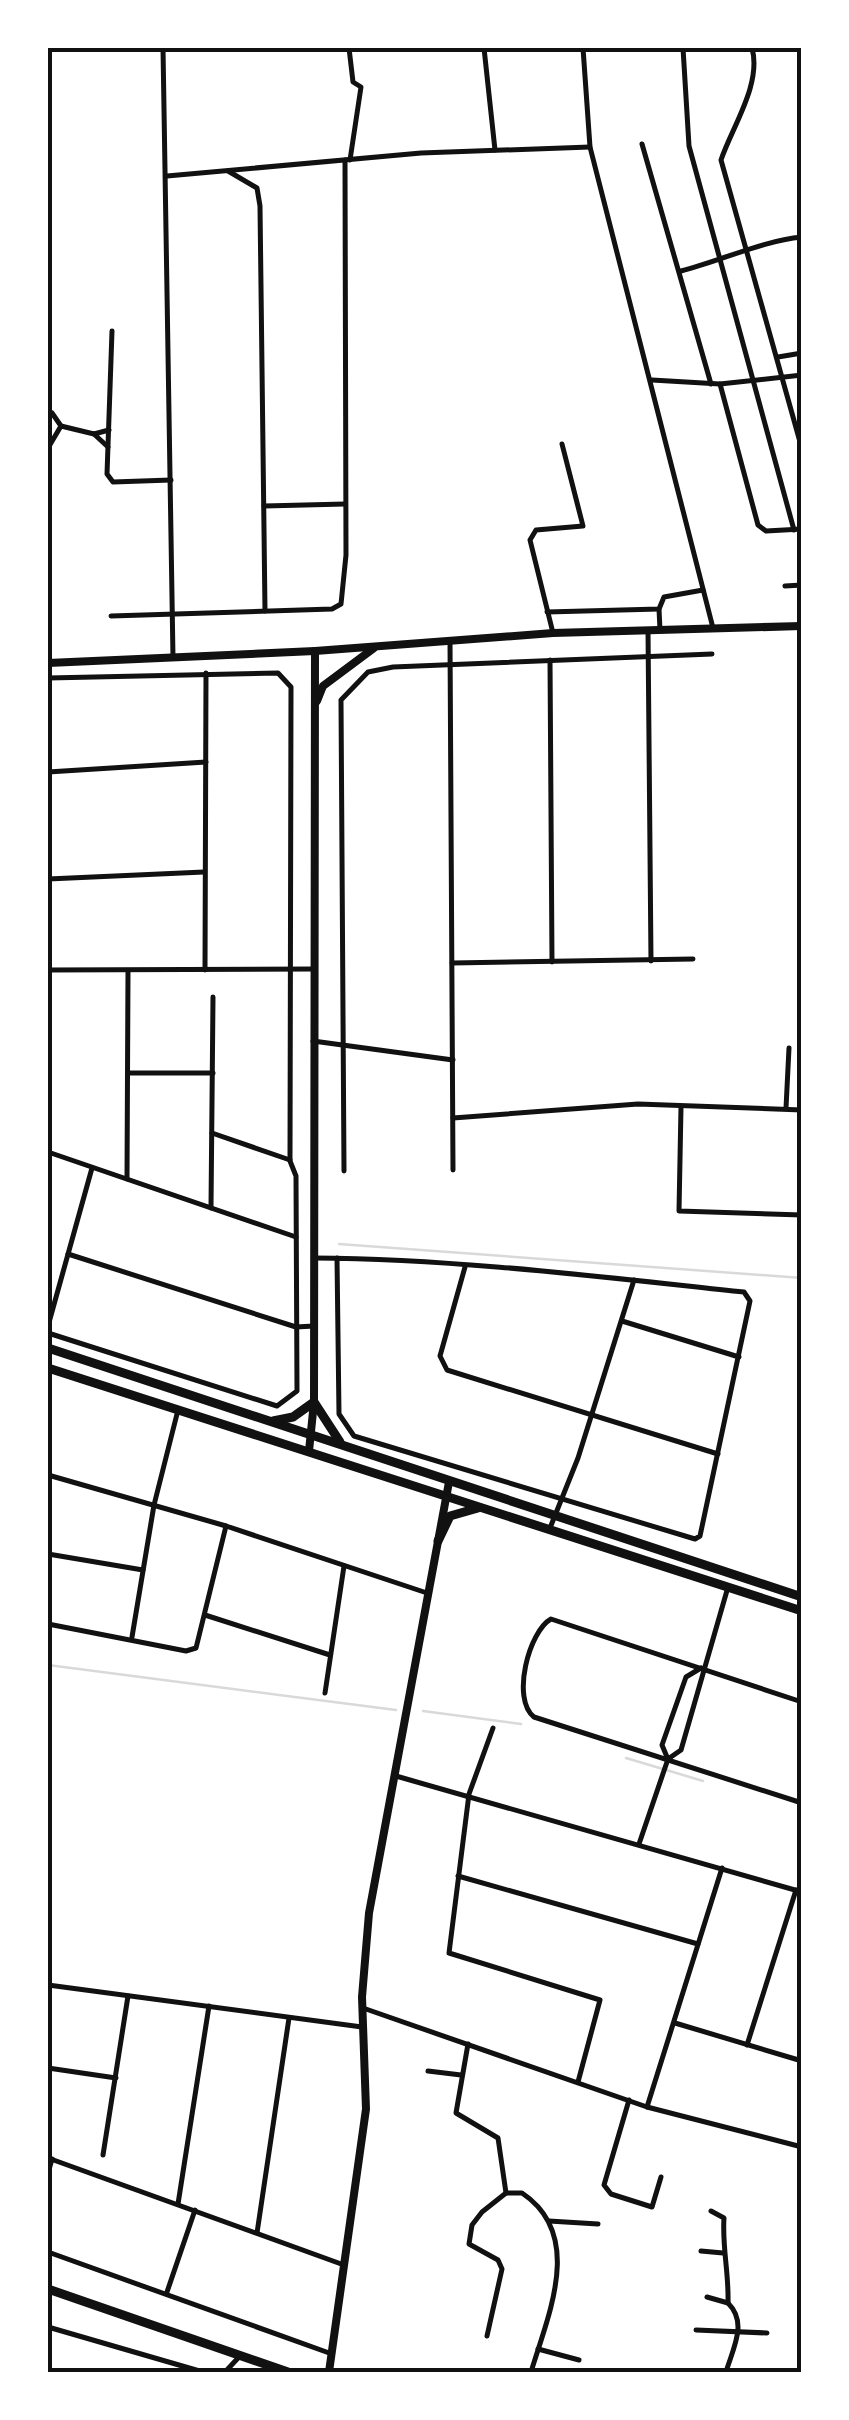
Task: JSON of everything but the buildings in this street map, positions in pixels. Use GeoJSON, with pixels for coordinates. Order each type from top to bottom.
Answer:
{"type":"FeatureCollection","features":[{"type":"Feature","properties":{"kind":"main road"},"geometry":{"type":"LineString","coordinates":[[48,663],[315,651],[552,634],[802,626]]}},
{"type":"Feature","properties":{"kind":"main road"},"geometry":{"type":"LineString","coordinates":[[315,707],[323,686],[378,646]]}},
{"type":"Feature","properties":{"kind":"main road"},"geometry":{"type":"LineString","coordinates":[[309,1451],[314,1402],[315,651]]}},
{"type":"Feature","properties":{"kind":"main road"},"geometry":{"type":"LineString","coordinates":[[48,1348],[802,1597]]}},
{"type":"Feature","properties":{"kind":"main road"},"geometry":{"type":"LineString","coordinates":[[48,1368],[802,1611]]}},
{"type":"Feature","properties":{"kind":"main road"},"geometry":{"type":"LineString","coordinates":[[271,1421],[293,1417],[314,1402]]}},
{"type":"Feature","properties":{"kind":"main road"},"geometry":{"type":"LineString","coordinates":[[314,1402],[324,1422],[346,1448]]}},
{"type":"Feature","properties":{"kind":"main road"},"geometry":{"type":"LineString","coordinates":[[329,2372],[366,2109],[363,2008],[370,1912],[449,1482]]}},
{"type":"Feature","properties":{"kind":"main road"},"geometry":{"type":"LineString","coordinates":[[438,1541],[450,1516],[470,1508],[486,1508]]}},
{"type":"Feature","properties":{"kind":"main road"},"geometry":{"type":"LineString","coordinates":[[48,2288],[288,2372]]}},
{"type":"Feature","properties":{"kind":"street"},"geometry":{"type":"LineString","coordinates":[[163,48],[174,658]]}},
{"type":"Feature","properties":{"kind":"street"},"geometry":{"type":"LineString","coordinates":[[112,616],[332,609],[341,604],[346,504],[347,160],[362,100],[361,87],[353,82],[349,48]]}},
{"type":"Feature","properties":{"kind":"street"},"geometry":{"type":"LineString","coordinates":[[484,48],[494,150]]}},
{"type":"Feature","properties":{"kind":"street"},"geometry":{"type":"LineString","coordinates":[[583,48],[590,147],[713,629]]}},
{"type":"Feature","properties":{"kind":"street"},"geometry":{"type":"LineString","coordinates":[[683,48],[689,146],[798,529],[766,531],[758,525],[720,384]]}},
{"type":"Feature","properties":{"kind":"street"},"geometry":{"type":"LineString","coordinates":[[752,48],[755,70],[734,137],[721,160],[798,421],[802,449]]}},
{"type":"Feature","properties":{"kind":"street"},"geometry":{"type":"LineString","coordinates":[[642,144],[711,384]]}},
{"type":"Feature","properties":{"kind":"street"},"geometry":{"type":"LineString","coordinates":[[167,176],[347,160],[590,147]]}},
{"type":"Feature","properties":{"kind":"street"},"geometry":{"type":"LineString","coordinates":[[228,171],[257,188],[260,206],[264,611]]}},
{"type":"Feature","properties":{"kind":"street"},"geometry":{"type":"LineString","coordinates":[[681,272],[774,240],[802,236]]}},
{"type":"Feature","properties":{"kind":"street"},"geometry":{"type":"LineString","coordinates":[[112,331],[107,474],[113,482],[171,480]]}},
{"type":"Feature","properties":{"kind":"street"},"geometry":{"type":"LineString","coordinates":[[778,357],[802,353]]}},
{"type":"Feature","properties":{"kind":"street"},"geometry":{"type":"LineString","coordinates":[[652,380],[720,384],[802,375]]}},
{"type":"Feature","properties":{"kind":"street"},"geometry":{"type":"LineString","coordinates":[[52,412],[60,426],[94,434],[108,430]]}},
{"type":"Feature","properties":{"kind":"street"},"geometry":{"type":"LineString","coordinates":[[48,448],[60,426]]}},
{"type":"Feature","properties":{"kind":"street"},"geometry":{"type":"LineString","coordinates":[[94,434],[108,447]]}},
{"type":"Feature","properties":{"kind":"street"},"geometry":{"type":"LineString","coordinates":[[552,634],[530,540],[536,530],[583,526],[562,444]]}},
{"type":"Feature","properties":{"kind":"street"},"geometry":{"type":"LineString","coordinates":[[264,506],[346,504]]}},
{"type":"Feature","properties":{"kind":"street"},"geometry":{"type":"LineString","coordinates":[[785,586],[802,585]]}},
{"type":"Feature","properties":{"kind":"street"},"geometry":{"type":"LineString","coordinates":[[660,630],[659,609],[664,597],[703,590]]}},
{"type":"Feature","properties":{"kind":"street"},"geometry":{"type":"LineString","coordinates":[[548,612],[659,609]]}},
{"type":"Feature","properties":{"kind":"street"},"geometry":{"type":"LineString","coordinates":[[648,630],[652,961]]}},
{"type":"Feature","properties":{"kind":"street"},"geometry":{"type":"LineString","coordinates":[[450,640],[453,1170]]}},
{"type":"Feature","properties":{"kind":"street"},"geometry":{"type":"LineString","coordinates":[[344,1171],[341,700],[368,672],[450,663],[712,654]]}},
{"type":"Feature","properties":{"kind":"street"},"geometry":{"type":"LineString","coordinates":[[550,660],[552,962]]}},
{"type":"Feature","properties":{"kind":"street"},"geometry":{"type":"LineString","coordinates":[[205,970],[206,673]]}},
{"type":"Feature","properties":{"kind":"street"},"geometry":{"type":"LineString","coordinates":[[48,678],[278,673],[292,687],[290,1160],[296,1176],[297,1391],[277,1406],[48,1329],[92,1168]]}},
{"type":"Feature","properties":{"kind":"street"},"geometry":{"type":"LineString","coordinates":[[48,772],[206,762]]}},
{"type":"Feature","properties":{"kind":"street"},"geometry":{"type":"LineString","coordinates":[[48,878],[205,872]]}},
{"type":"Feature","properties":{"kind":"street"},"geometry":{"type":"LineString","coordinates":[[452,963],[694,959]]}},
{"type":"Feature","properties":{"kind":"street"},"geometry":{"type":"LineString","coordinates":[[48,970],[313,969]]}},
{"type":"Feature","properties":{"kind":"street"},"geometry":{"type":"LineString","coordinates":[[127,1180],[128,972]]}},
{"type":"Feature","properties":{"kind":"street"},"geometry":{"type":"LineString","coordinates":[[211,1208],[212,997]]}},
{"type":"Feature","properties":{"kind":"street"},"geometry":{"type":"LineString","coordinates":[[313,1041],[453,1060]]}},
{"type":"Feature","properties":{"kind":"street"},"geometry":{"type":"LineString","coordinates":[[786,1108],[789,1048]]}},
{"type":"Feature","properties":{"kind":"street"},"geometry":{"type":"LineString","coordinates":[[128,1073],[213,1073]]}},
{"type":"Feature","properties":{"kind":"street"},"geometry":{"type":"LineString","coordinates":[[453,1118],[638,1104],[802,1110]]}},
{"type":"Feature","properties":{"kind":"street"},"geometry":{"type":"LineString","coordinates":[[681,1107],[680,1211],[802,1216]]}},
{"type":"Feature","properties":{"kind":"street"},"geometry":{"type":"LineString","coordinates":[[212,1133],[290,1160]]}},
{"type":"Feature","properties":{"kind":"street"},"geometry":{"type":"LineString","coordinates":[[48,1152],[296,1237]]}},
{"type":"Feature","properties":{"kind":"street"},"geometry":{"type":"LineString","coordinates":[[296,1176],[313,1176]]}},
{"type":"Feature","properties":{"kind":"street"},"geometry":{"type":"LineString","coordinates":[[68,1254],[296,1326],[314,1326]]}},
{"type":"Feature","properties":{"kind":"street"},"geometry":{"type":"LineString","coordinates":[[314,1258],[338,1258],[634,1280],[744,1292],[750,1301],[740,1357],[700,1536],[695,1539],[354,1436],[339,1414],[338,1258]]}},
{"type":"Feature","properties":{"kind":"street"},"geometry":{"type":"LineString","coordinates":[[466,1267],[440,1356],[447,1370],[718,1454]]}},
{"type":"Feature","properties":{"kind":"street"},"geometry":{"type":"LineString","coordinates":[[550,1530],[634,1280]]}},
{"type":"Feature","properties":{"kind":"street"},"geometry":{"type":"LineString","coordinates":[[622,1321],[740,1357]]}},
{"type":"Feature","properties":{"kind":"street"},"geometry":{"type":"LineString","coordinates":[[132,1637],[154,1506],[178,1409]]}},
{"type":"Feature","properties":{"kind":"street"},"geometry":{"type":"LineString","coordinates":[[48,1476],[226,1526],[430,1594]]}},
{"type":"Feature","properties":{"kind":"street"},"geometry":{"type":"LineString","coordinates":[[48,1624],[186,1650],[196,1648],[226,1526]]}},
{"type":"Feature","properties":{"kind":"street"},"geometry":{"type":"LineString","coordinates":[[48,1554],[143,1570]]}},
{"type":"Feature","properties":{"kind":"street"},"geometry":{"type":"LineString","coordinates":[[325,1693],[344,1566]]}},
{"type":"Feature","properties":{"kind":"street"},"geometry":{"type":"LineString","coordinates":[[639,1844],[666,1766],[681,1750],[704,1682],[701,1668],[728,1587]]}},
{"type":"Feature","properties":{"kind":"street"},"geometry":{"type":"LineString","coordinates":[[205,1615],[330,1655]]}},
{"type":"Feature","properties":{"kind":"street"},"geometry":{"type":"LineString","coordinates":[[802,1702],[551,1618],[538,1632],[521,1694],[528,1712],[666,1766],[802,1803]]}},
{"type":"Feature","properties":{"kind":"street"},"geometry":{"type":"LineString","coordinates":[[666,1766],[662,1744],[686,1677],[701,1668]]}},
{"type":"Feature","properties":{"kind":"street"},"geometry":{"type":"LineString","coordinates":[[493,1728],[469,1794],[448,1950],[451,1956],[600,2000],[578,2082]]}},
{"type":"Feature","properties":{"kind":"street"},"geometry":{"type":"LineString","coordinates":[[393,1776],[469,1794],[799,1891],[746,2044]]}},
{"type":"Feature","properties":{"kind":"street"},"geometry":{"type":"LineString","coordinates":[[647,2108],[722,1868]]}},
{"type":"Feature","properties":{"kind":"street"},"geometry":{"type":"LineString","coordinates":[[458,1876],[698,1944]]}},
{"type":"Feature","properties":{"kind":"street"},"geometry":{"type":"LineString","coordinates":[[48,1985],[364,2027]]}},
{"type":"Feature","properties":{"kind":"street"},"geometry":{"type":"LineString","coordinates":[[103,2156],[128,1996]]}},
{"type":"Feature","properties":{"kind":"street"},"geometry":{"type":"LineString","coordinates":[[178,2204],[209,2006]]}},
{"type":"Feature","properties":{"kind":"street"},"geometry":{"type":"LineString","coordinates":[[363,2008],[647,2108],[802,2146]]}},
{"type":"Feature","properties":{"kind":"street"},"geometry":{"type":"LineString","coordinates":[[258,2233],[290,2017]]}},
{"type":"Feature","properties":{"kind":"street"},"geometry":{"type":"LineString","coordinates":[[674,2023],[802,2061]]}},
{"type":"Feature","properties":{"kind":"street"},"geometry":{"type":"LineString","coordinates":[[468,2044],[456,2113],[498,2138],[506,2193]]}},
{"type":"Feature","properties":{"kind":"street"},"geometry":{"type":"LineString","coordinates":[[48,2068],[116,2078]]}},
{"type":"Feature","properties":{"kind":"street"},"geometry":{"type":"LineString","coordinates":[[428,2070],[461,2075]]}},
{"type":"Feature","properties":{"kind":"street"},"geometry":{"type":"LineString","coordinates":[[629,2100],[604,2185],[611,2194],[652,2207],[661,2177]]}},
{"type":"Feature","properties":{"kind":"street"},"geometry":{"type":"LineString","coordinates":[[48,2173],[50,2159],[344,2265]]}},
{"type":"Feature","properties":{"kind":"street"},"geometry":{"type":"LineString","coordinates":[[487,2336],[501,2262],[474,2249],[470,2238],[482,2212],[506,2193],[522,2193],[549,2221],[558,2272],[532,2372]]}},
{"type":"Feature","properties":{"kind":"street"},"geometry":{"type":"LineString","coordinates":[[167,2292],[194,2210]]}},
{"type":"Feature","properties":{"kind":"street"},"geometry":{"type":"LineString","coordinates":[[711,2211],[724,2218],[728,2302]]}},
{"type":"Feature","properties":{"kind":"street"},"geometry":{"type":"LineString","coordinates":[[549,2221],[598,2224]]}},
{"type":"Feature","properties":{"kind":"street"},"geometry":{"type":"LineString","coordinates":[[701,2251],[723,2253]]}},
{"type":"Feature","properties":{"kind":"street"},"geometry":{"type":"LineString","coordinates":[[48,2252],[332,2354]]}},
{"type":"Feature","properties":{"kind":"street"},"geometry":{"type":"LineString","coordinates":[[706,2297],[728,2302],[738,2312],[739,2331],[726,2372]]}},
{"type":"Feature","properties":{"kind":"street"},"geometry":{"type":"LineString","coordinates":[[48,2327],[203,2372]]}},
{"type":"Feature","properties":{"kind":"street"},"geometry":{"type":"LineString","coordinates":[[696,2330],[767,2333]]}},
{"type":"Feature","properties":{"kind":"street"},"geometry":{"type":"LineString","coordinates":[[538,2350],[579,2360]]}},
{"type":"Feature","properties":{"kind":"street"},"geometry":{"type":"LineString","coordinates":[[224,2372],[240,2355]]}},
{"type":"Feature","properties":{"kind":"street"},"geometry":{"type":"LineString","coordinates":[[162,2372],[165,2362]]}},
{"type":"Feature","properties":{"kind":"waterway"},"geometry":{"type":"LineString","coordinates":[[339,1244],[802,1278]]}},
{"type":"Feature","properties":{"kind":"waterway"},"geometry":{"type":"LineString","coordinates":[[48,1665],[396,1710]]}},
{"type":"Feature","properties":{"kind":"waterway"},"geometry":{"type":"LineString","coordinates":[[423,1711],[521,1724]]}},
{"type":"Feature","properties":{"kind":"waterway"},"geometry":{"type":"LineString","coordinates":[[626,1758],[703,1781]]}}]}
